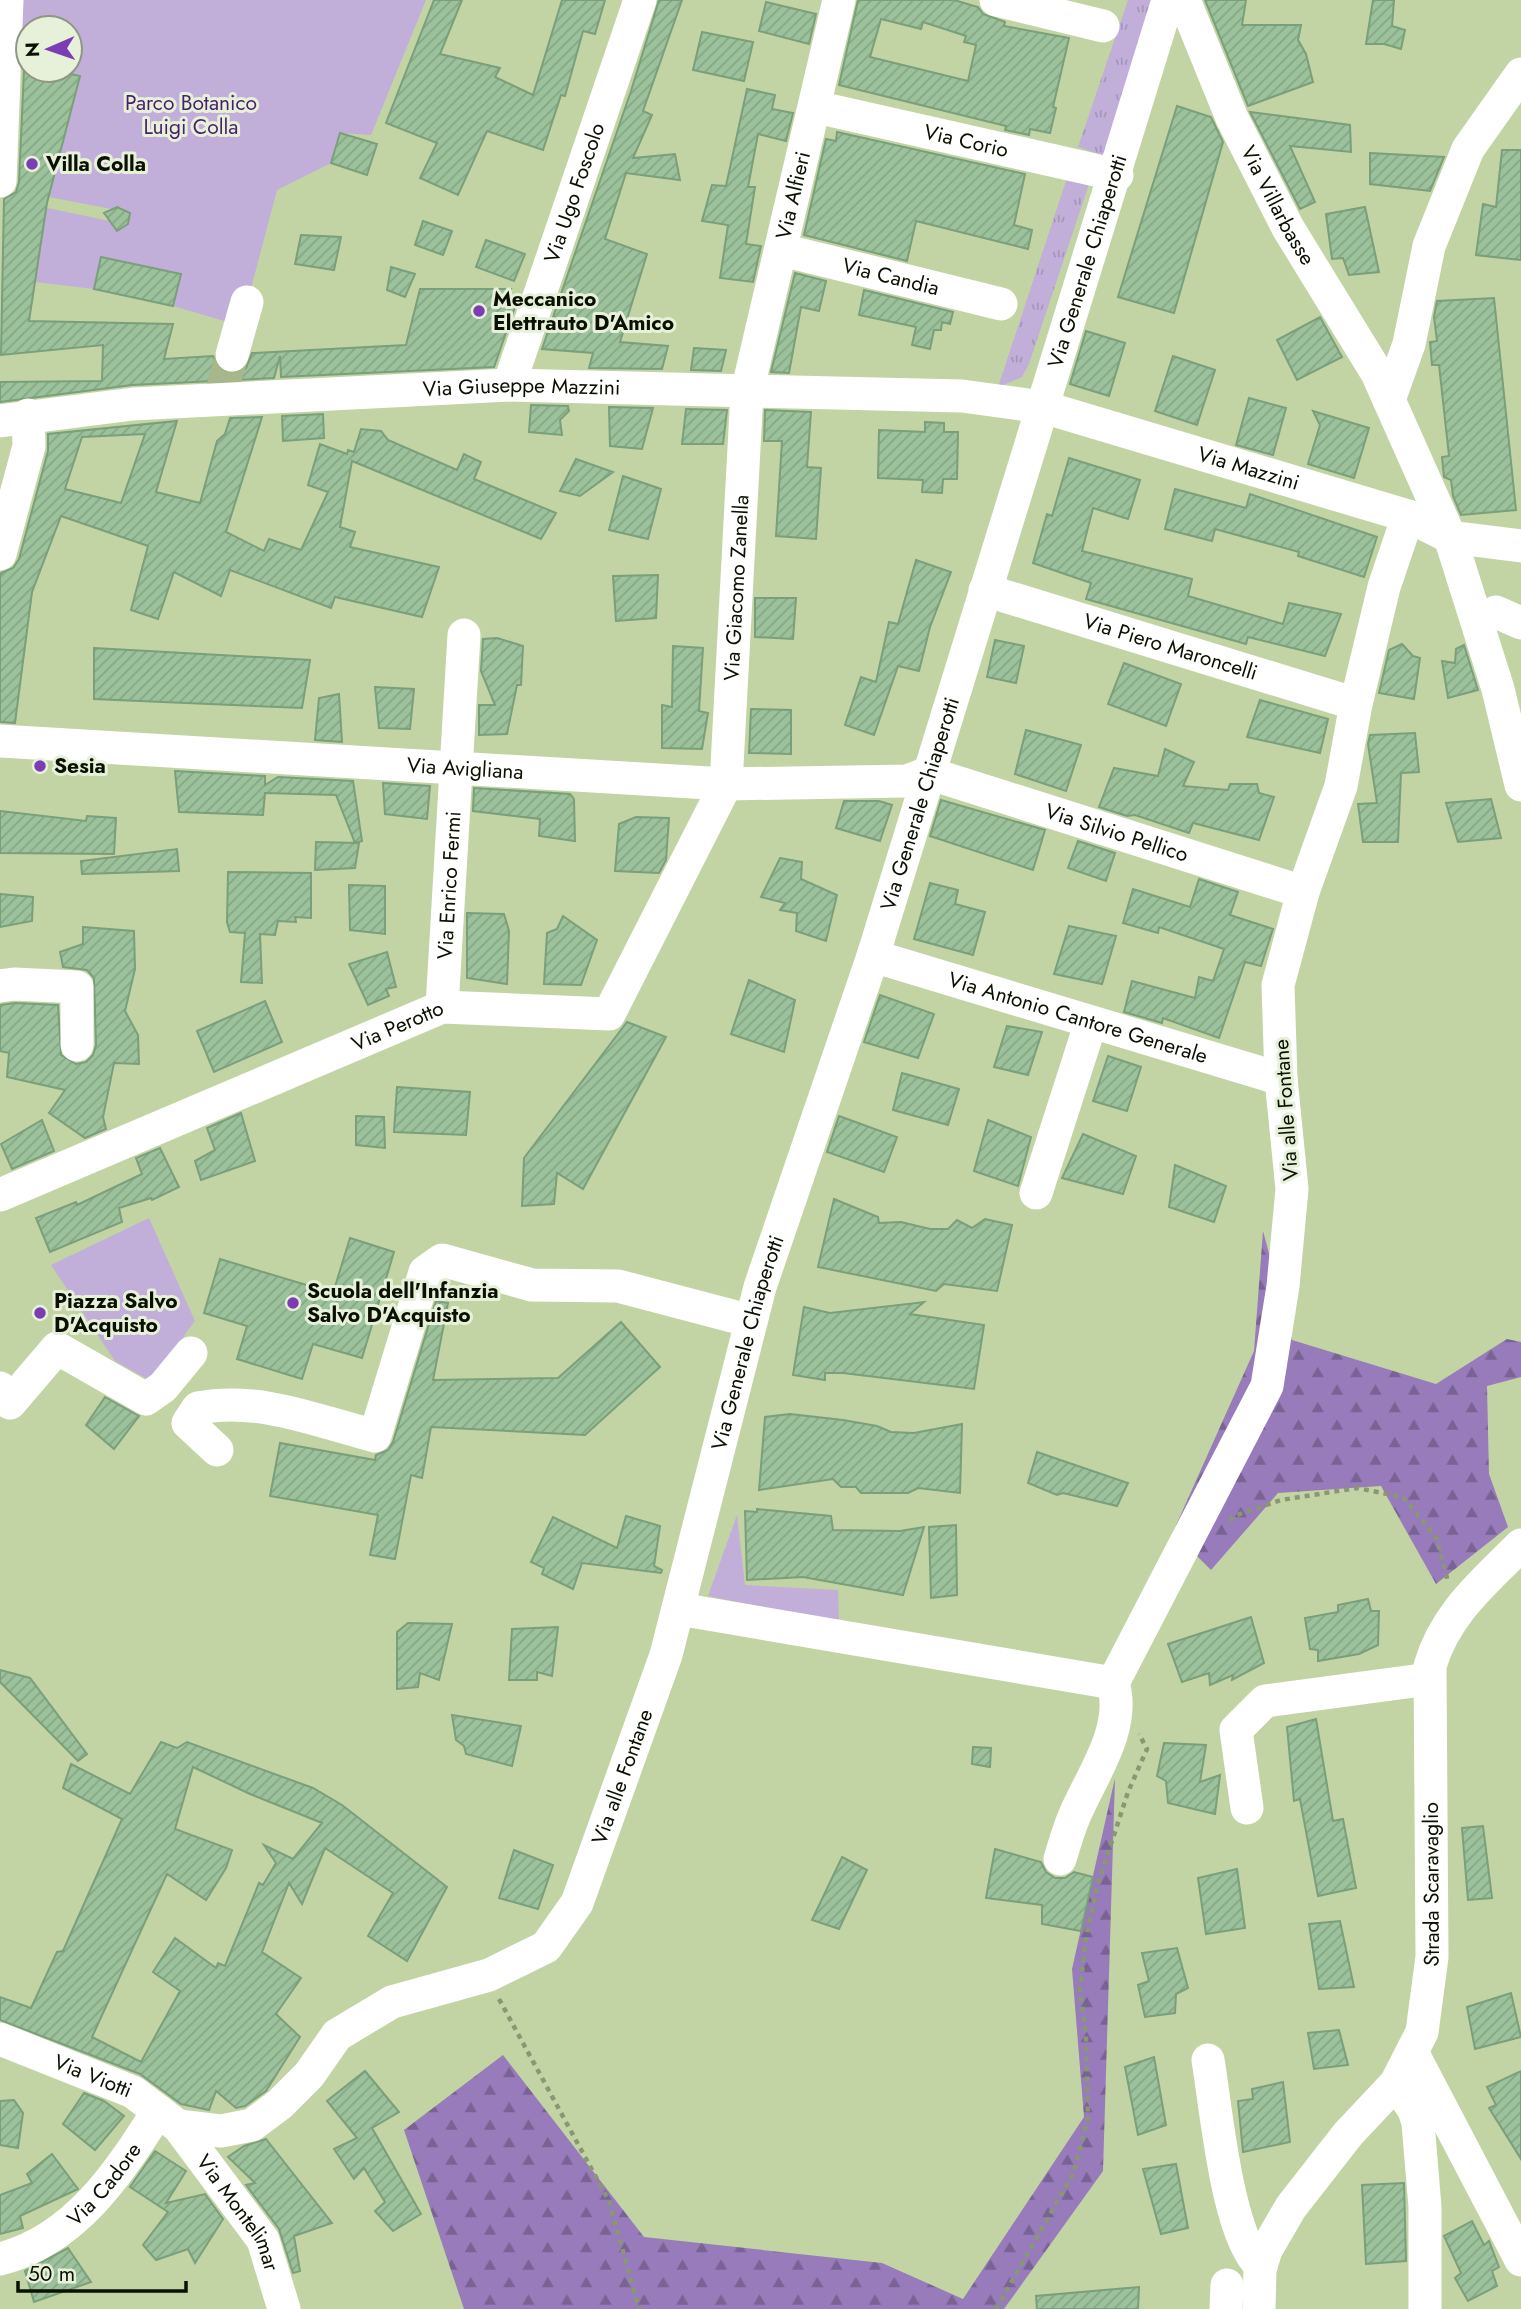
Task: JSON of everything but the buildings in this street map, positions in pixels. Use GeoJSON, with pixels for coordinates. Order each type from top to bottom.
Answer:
{"type":"FeatureCollection","features":[{"type":"Feature","properties":{"kind":"street"},"geometry":{"type":"LineString","coordinates":[[0,181],[7,0]]}},
{"type":"Feature","properties":{"kind":"street","name":"Via Ugo Foscolo"},"geometry":{"type":"LineString","coordinates":[[509,385],[640,0]]}},
{"type":"Feature","properties":{"kind":"street","name":"Via Alfieri"},"geometry":{"type":"LineString","coordinates":[[747,392],[839,0]]}},
{"type":"Feature","properties":{"kind":"street"},"geometry":{"type":"LineString","coordinates":[[996,0],[1103,26]]}},
{"type":"Feature","properties":{"kind":"street","name":"Via Generale Chiaperotti"},"geometry":{"type":"LineString","coordinates":[[679,1609],[751,1321],[873,956],[1042,407],[1117,174],[1168,0]]}},
{"type":"Feature","properties":{"kind":"street","name":"Via Villarbasse"},"geometry":{"type":"LineString","coordinates":[[1184,0],[1232,118],[1287,228],[1377,373],[1450,537],[1498,688],[1521,785]]}},
{"type":"Feature","properties":{"kind":"street"},"geometry":{"type":"LineString","coordinates":[[1389,400],[1409,344],[1429,246],[1468,149],[1521,74]]}},
{"type":"Feature","properties":{"kind":"street","name":"Via Corio"},"geometry":{"type":"LineString","coordinates":[[816,107],[1117,174]]}},
{"type":"Feature","properties":{"kind":"street","name":"Via Candia"},"geometry":{"type":"LineString","coordinates":[[782,250],[1001,304]]}},
{"type":"Feature","properties":{"kind":"street"},"geometry":{"type":"LineString","coordinates":[[232,355],[247,302]]}},
{"type":"Feature","properties":{"kind":"street","name":"Via Giuseppe Mazzini"},"geometry":{"type":"LineString","coordinates":[[14,418],[221,395],[509,385],[962,396],[1042,407]]}},
{"type":"Feature","properties":{"kind":"street","name":"Via Giacomo Zanella"},"geometry":{"type":"LineString","coordinates":[[726,784],[747,392]]}},
{"type":"Feature","properties":{"kind":"street","name":"Via Mazzini"},"geometry":{"type":"LineString","coordinates":[[1042,407],[1408,516],[1450,537]]}},
{"type":"Feature","properties":{"kind":"street"},"geometry":{"type":"LineString","coordinates":[[0,554],[29,446],[14,418]]}},
{"type":"Feature","properties":{"kind":"street","name":"Via alle Fontane"},"geometry":{"type":"LineString","coordinates":[[1113,1683],[1267,1386],[1283,1286],[1292,1189],[1281,1079],[1278,985],[1303,892],[1341,786],[1356,704],[1384,587],[1408,516]]}},
{"type":"Feature","properties":{"kind":"street"},"geometry":{"type":"LineString","coordinates":[[1450,537],[1521,546]]}},
{"type":"Feature","properties":{"kind":"street","name":"Via Piero Maroncelli"},"geometry":{"type":"LineString","coordinates":[[985,590],[1356,704]]}},
{"type":"Feature","properties":{"kind":"street","name":"Via Enrico Fermi"},"geometry":{"type":"LineString","coordinates":[[442,1007],[454,766],[464,635]]}},
{"type":"Feature","properties":{"kind":"street","name":"Via Avigliana"},"geometry":{"type":"LineString","coordinates":[[0,741],[726,784],[907,781],[928,773]]}},
{"type":"Feature","properties":{"kind":"street","name":"Via Silvio Pellico"},"geometry":{"type":"LineString","coordinates":[[928,773],[1303,892]]}},
{"type":"Feature","properties":{"kind":"street","name":"Via Perotto"},"geometry":{"type":"LineString","coordinates":[[0,1195],[442,1007],[609,1014],[726,784]]}},
{"type":"Feature","properties":{"kind":"street","name":"Via Antonio Cantore Generale"},"geometry":{"type":"LineString","coordinates":[[873,956],[1281,1079]]}},
{"type":"Feature","properties":{"kind":"street"},"geometry":{"type":"LineString","coordinates":[[0,986],[77,986],[77,1045]]}},
{"type":"Feature","properties":{"kind":"street"},"geometry":{"type":"LineString","coordinates":[[1036,1193],[1091,1022]]}},
{"type":"Feature","properties":{"kind":"street"},"geometry":{"type":"LineString","coordinates":[[217,1450],[188,1423],[198,1408],[227,1402],[275,1410],[375,1436],[425,1272],[442,1260],[532,1285],[618,1286],[751,1321]]}},
{"type":"Feature","properties":{"kind":"street"},"geometry":{"type":"LineString","coordinates":[[0,1388],[10,1403],[57,1348],[146,1399],[163,1387],[191,1353]]}},
{"type":"Feature","properties":{"kind":"street","name":"Strada Scaravaglio"},"geometry":{"type":"LineString","coordinates":[[1259,2309],[1261,2266],[1266,2250],[1292,2207],[1348,2134],[1396,2083],[1422,2032],[1432,1957],[1429,1679],[1436,1647],[1456,1609],[1521,1545]]}},
{"type":"Feature","properties":{"kind":"street"},"geometry":{"type":"LineString","coordinates":[[679,1609],[1113,1683],[1119,1702],[1109,1743],[1072,1820],[1060,1860]]}},
{"type":"Feature","properties":{"kind":"street","name":"Via alle Fontane"},"geometry":{"type":"LineString","coordinates":[[168,2118],[221,2131],[252,2125],[309,2075],[337,2035],[392,2002],[489,1975],[546,1947],[577,1903],[666,1655],[679,1609]]}},
{"type":"Feature","properties":{"kind":"street"},"geometry":{"type":"LineString","coordinates":[[1247,1808],[1236,1730],[1265,1701],[1429,1679]]}},
{"type":"Feature","properties":{"kind":"street","name":"Via Viotti"},"geometry":{"type":"LineString","coordinates":[[0,2039],[133,2092],[168,2118]]}},
{"type":"Feature","properties":{"kind":"street"},"geometry":{"type":"LineString","coordinates":[[1413,2054],[1521,2260]]}},
{"type":"Feature","properties":{"kind":"street"},"geometry":{"type":"LineString","coordinates":[[1208,2060],[1229,2186],[1242,2240],[1251,2257],[1261,2266]]}},
{"type":"Feature","properties":{"kind":"street"},"geometry":{"type":"LineString","coordinates":[[1396,2083],[1414,2110],[1418,2123],[1425,2207],[1425,2309]]}},
{"type":"Feature","properties":{"kind":"street","name":"Via Cadore"},"geometry":{"type":"LineString","coordinates":[[0,2259],[26,2252],[87,2210],[168,2118]]}},
{"type":"Feature","properties":{"kind":"street","name":"Via Montelimar"},"geometry":{"type":"LineString","coordinates":[[168,2118],[263,2240],[284,2309]]}},
{"type":"Feature","properties":{"kind":"path"},"geometry":{"type":"LineString","coordinates":[[1227,1528],[1234,1516],[1281,1500],[1357,1488],[1403,1497],[1437,1539],[1456,1609]]}},
{"type":"Feature","properties":{"kind":"path"},"geometry":{"type":"LineString","coordinates":[[996,2309],[1074,2172],[1088,2118],[1086,2036],[1080,1990],[1086,1937],[1098,1884],[1128,1792],[1147,1749],[1141,1734],[1122,1738],[1114,1722]]}},
{"type":"Feature","properties":{"kind":"path"},"geometry":{"type":"LineString","coordinates":[[489,1975],[502,2005],[609,2201],[639,2309]]}},
{"type":"Feature","properties":{"kind":"green space","name":"Parco Botanico Luigi Colla"},"geometry":{"type":"Polygon","coordinates":[[[13,0],[426,0],[371,135],[340,133],[331,163],[277,190],[241,326],[173,306],[181,274],[102,257],[94,289],[35,282],[47,208],[110,221],[114,227],[121,228],[129,222],[129,213],[121,207],[112,209],[49,197],[78,84],[84,84],[84,14],[14,14],[13,61],[13,0]]]}},
{"type":"Feature","properties":{"kind":"green space"},"geometry":{"type":"Polygon","coordinates":[[[1128,0],[1158,0],[1105,156],[1078,147],[1128,0]]]}},
{"type":"Feature","properties":{"kind":"green space"},"geometry":{"type":"Polygon","coordinates":[[[1068,175],[1090,181],[1029,364],[1022,377],[998,387],[1068,175]]]}},
{"type":"Feature","properties":{"kind":"green space"},"geometry":{"type":"Polygon","coordinates":[[[149,1218],[195,1321],[151,1381],[115,1361],[51,1265],[149,1218]]]}},
{"type":"Feature","properties":{"kind":"green space"},"geometry":{"type":"Polygon","coordinates":[[[1263,1231],[1292,1340],[1436,1384],[1507,1339],[1521,1342],[1521,1377],[1487,1386],[1489,1474],[1508,1527],[1436,1584],[1381,1486],[1278,1493],[1211,1570],[1173,1532],[1254,1351],[1263,1231]]]}},
{"type":"Feature","properties":{"kind":"green space"},"geometry":{"type":"Polygon","coordinates":[[[737,1515],[745,1585],[838,1590],[839,1623],[708,1596],[737,1515]]]}},
{"type":"Feature","properties":{"kind":"green space"},"geometry":{"type":"Polygon","coordinates":[[[1115,1778],[1103,2171],[1004,2309],[464,2309],[404,2130],[503,2055],[644,2237],[882,2263],[963,2299],[1084,2117],[1072,1969],[1115,1778]]]}},
{"type":"Feature","properties":{"kind":"tunnel"},"geometry":{"type":"LineString","coordinates":[[222,390],[232,355]]}},
{"type":"Feature","properties":{"kind":"place","name":"Villa Colla"},"geometry":{"type":"Point","coordinates":[32,164]}},
{"type":"Feature","properties":{"kind":"place","name":"Meccanico Elettrauto D'Amico"},"geometry":{"type":"Point","coordinates":[479,311]}},
{"type":"Feature","properties":{"kind":"place","name":"Sesia"},"geometry":{"type":"Point","coordinates":[40,766]}},
{"type":"Feature","properties":{"kind":"place","name":"Scuola dell'Infanzia Salvo D'Acquisto"},"geometry":{"type":"Point","coordinates":[293,1303]}},
{"type":"Feature","properties":{"kind":"place","name":"Piazza Salvo D'Acquisto"},"geometry":{"type":"Point","coordinates":[40,1313]}}]}
